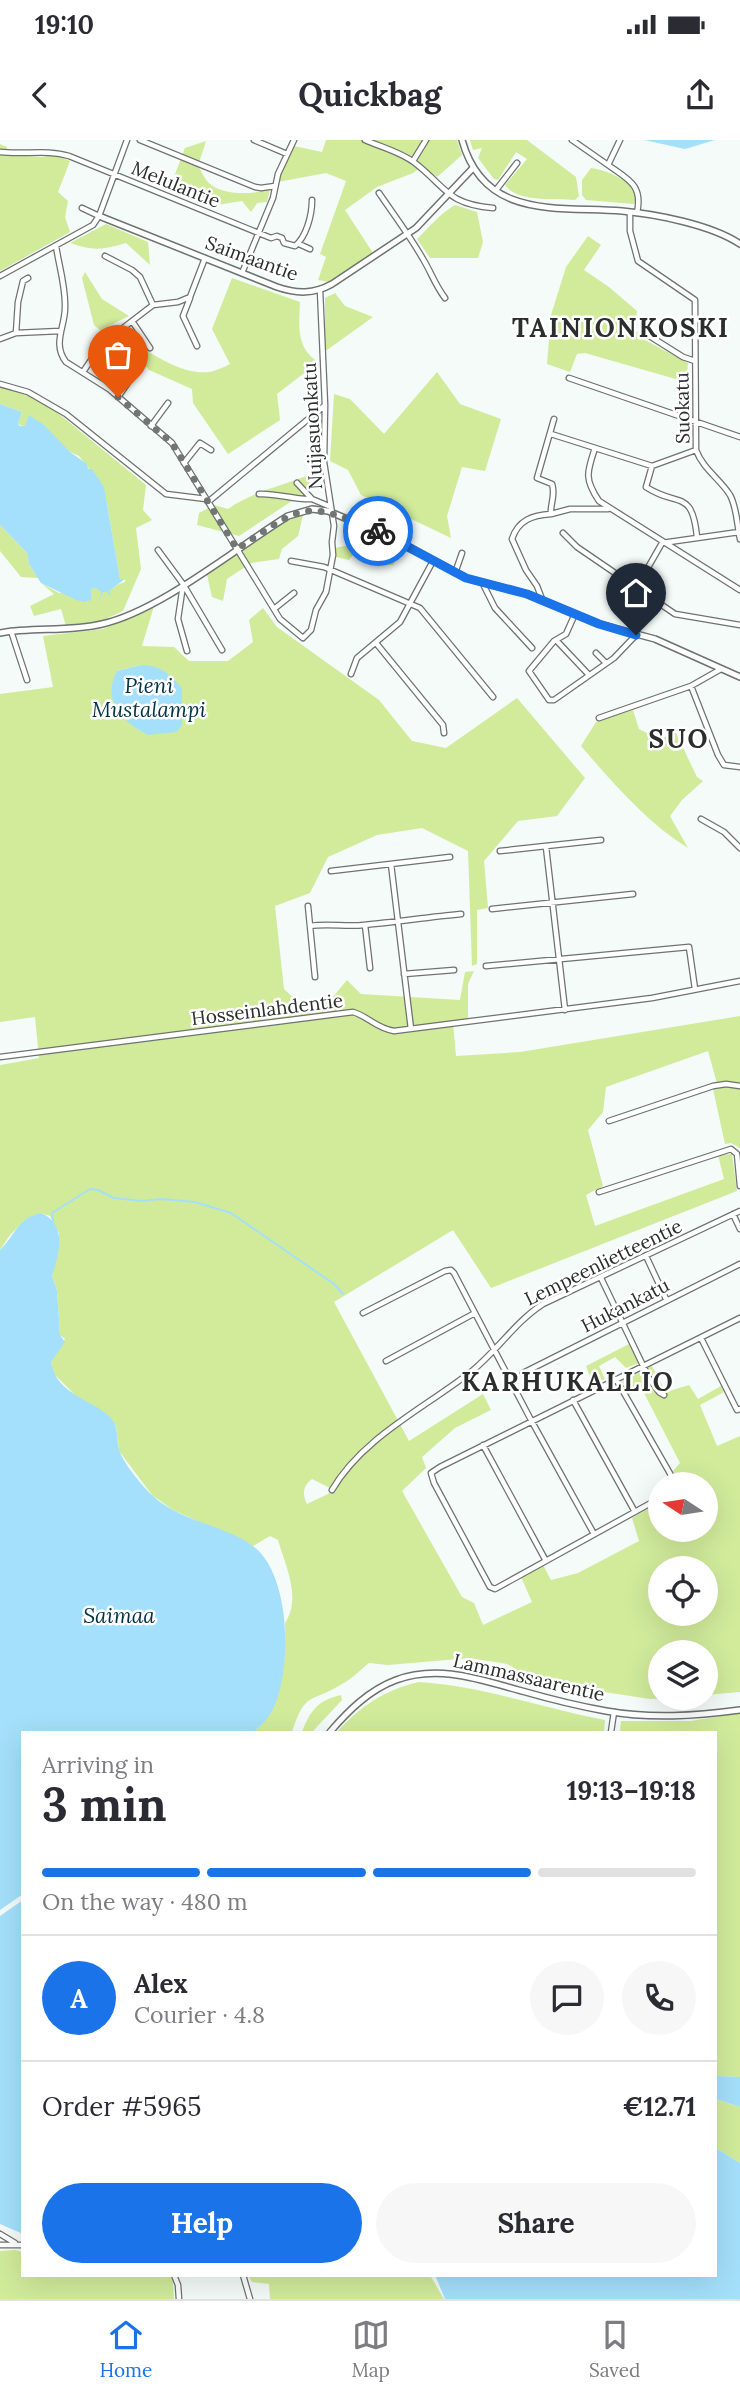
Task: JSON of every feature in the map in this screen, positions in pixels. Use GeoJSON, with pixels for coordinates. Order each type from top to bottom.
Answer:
{"type":"FeatureCollection","features":[{"type":"Feature","properties":{"kind":"street"},"geometry":{"type":"LineString","coordinates":[[0,276],[89,229],[99,216],[127,140]]}},
{"type":"Feature","properties":{"kind":"street"},"geometry":{"type":"LineString","coordinates":[[140,140],[255,187],[275,186]]}},
{"type":"Feature","properties":{"kind":"street"},"geometry":{"type":"LineString","coordinates":[[254,140],[287,154]]}},
{"type":"Feature","properties":{"kind":"street"},"geometry":{"type":"LineString","coordinates":[[242,273],[294,140]]}},
{"type":"Feature","properties":{"kind":"street"},"geometry":{"type":"LineString","coordinates":[[365,140],[413,161],[447,193],[464,203],[493,208]]}},
{"type":"Feature","properties":{"kind":"street"},"geometry":{"type":"LineString","coordinates":[[413,161],[426,140]]}},
{"type":"Feature","properties":{"kind":"street"},"geometry":{"type":"LineString","coordinates":[[462,140],[473,168],[495,191],[508,198],[528,205],[637,213],[719,233],[740,244]]}},
{"type":"Feature","properties":{"kind":"street"},"geometry":{"type":"LineString","coordinates":[[572,140],[634,184],[639,197],[637,213]]}},
{"type":"Feature","properties":{"kind":"street"},"geometry":{"type":"LineString","coordinates":[[608,165],[620,140]]}},
{"type":"Feature","properties":{"kind":"street","name":"Melulantie"},"geometry":{"type":"LineString","coordinates":[[0,152],[61,153],[271,238],[277,236],[282,238],[284,243],[295,246],[299,244],[310,249]]}},
{"type":"Feature","properties":{"kind":"street"},"geometry":{"type":"LineString","coordinates":[[495,191],[517,163]]}},
{"type":"Feature","properties":{"kind":"street","name":"Saimaantie"},"geometry":{"type":"LineString","coordinates":[[99,216],[288,291],[305,293],[320,290],[408,234],[473,168]]}},
{"type":"Feature","properties":{"kind":"street"},"geometry":{"type":"LineString","coordinates":[[379,193],[408,234],[445,298]]}},
{"type":"Feature","properties":{"kind":"street"},"geometry":{"type":"LineString","coordinates":[[299,244],[312,213],[312,200]]}},
{"type":"Feature","properties":{"kind":"street"},"geometry":{"type":"LineString","coordinates":[[82,208],[99,216]]}},
{"type":"Feature","properties":{"kind":"street","name":"Suokatu"},"geometry":{"type":"LineString","coordinates":[[630,212],[638,261],[695,300],[696,450],[704,466],[729,494],[740,539]]}},
{"type":"Feature","properties":{"kind":"street"},"geometry":{"type":"LineString","coordinates":[[56,246],[65,309],[60,331],[61,355],[66,362],[118,397],[172,443],[274,609],[294,593]]}},
{"type":"Feature","properties":{"kind":"street"},"geometry":{"type":"LineString","coordinates":[[105,256],[140,277],[153,305]]}},
{"type":"Feature","properties":{"kind":"street"},"geometry":{"type":"LineString","coordinates":[[197,346],[183,316],[205,258]]}},
{"type":"Feature","properties":{"kind":"street"},"geometry":{"type":"LineString","coordinates":[[16,333],[20,291],[23,281],[28,278]]}},
{"type":"Feature","properties":{"kind":"street","name":"Nuijasuonkatu"},"geometry":{"type":"LineString","coordinates":[[274,609],[290,629],[300,637],[305,637],[316,618],[316,610],[326,592],[332,571],[334,526],[324,462],[325,405],[320,290]]}},
{"type":"Feature","properties":{"kind":"street"},"geometry":{"type":"LineString","coordinates":[[123,328],[153,305],[178,302],[190,297]]}},
{"type":"Feature","properties":{"kind":"street"},"geometry":{"type":"LineString","coordinates":[[132,321],[150,348]]}},
{"type":"Feature","properties":{"kind":"street"},"geometry":{"type":"LineString","coordinates":[[0,339],[16,333],[60,331]]}},
{"type":"Feature","properties":{"kind":"street"},"geometry":{"type":"LineString","coordinates":[[648,335],[683,357],[695,361]]}},
{"type":"Feature","properties":{"kind":"street"},"geometry":{"type":"LineString","coordinates":[[83,372],[93,357]]}},
{"type":"Feature","properties":{"kind":"street"},"geometry":{"type":"LineString","coordinates":[[118,397],[132,377]]}},
{"type":"Feature","properties":{"kind":"street"},"geometry":{"type":"LineString","coordinates":[[569,378],[740,437]]}},
{"type":"Feature","properties":{"kind":"street"},"geometry":{"type":"LineString","coordinates":[[0,384],[28,392],[65,414],[166,494],[207,501],[325,405]]}},
{"type":"Feature","properties":{"kind":"street"},"geometry":{"type":"LineString","coordinates":[[151,425],[168,403]]}},
{"type":"Feature","properties":{"kind":"street"},"geometry":{"type":"LineString","coordinates":[[551,514],[554,490],[552,484],[537,478],[554,419]]}},
{"type":"Feature","properties":{"kind":"street"},"geometry":{"type":"LineString","coordinates":[[551,434],[652,466],[696,450]]}},
{"type":"Feature","properties":{"kind":"street"},"geometry":{"type":"LineString","coordinates":[[184,463],[200,443],[211,450]]}},
{"type":"Feature","properties":{"kind":"street"},"geometry":{"type":"LineString","coordinates":[[595,448],[588,470],[588,482],[599,501],[740,590]]}},
{"type":"Feature","properties":{"kind":"street"},"geometry":{"type":"LineString","coordinates":[[652,466],[646,487],[688,505],[694,516],[697,537]]}},
{"type":"Feature","properties":{"kind":"street"},"geometry":{"type":"LineString","coordinates":[[297,483],[312,499],[331,510],[393,538],[455,573],[483,584],[542,599],[575,614],[669,644],[740,677]]}},
{"type":"Feature","properties":{"kind":"street"},"geometry":{"type":"LineString","coordinates":[[259,494],[274,493],[299,500],[312,499]]}},
{"type":"Feature","properties":{"kind":"street"},"geometry":{"type":"LineString","coordinates":[[0,633],[101,624],[141,609],[297,512],[312,509],[331,510]]}},
{"type":"Feature","properties":{"kind":"street"},"geometry":{"type":"LineString","coordinates":[[542,599],[512,539],[518,526],[537,515],[570,509],[608,509]]}},
{"type":"Feature","properties":{"kind":"street"},"geometry":{"type":"LineString","coordinates":[[662,543],[739,532]]}},
{"type":"Feature","properties":{"kind":"street"},"geometry":{"type":"LineString","coordinates":[[562,533],[577,547],[675,614],[740,625]]}},
{"type":"Feature","properties":{"kind":"street"},"geometry":{"type":"LineString","coordinates":[[632,586],[646,571],[662,543]]}},
{"type":"Feature","properties":{"kind":"street"},"geometry":{"type":"LineString","coordinates":[[158,550],[183,584],[222,650]]}},
{"type":"Feature","properties":{"kind":"street"},"geometry":{"type":"LineString","coordinates":[[455,573],[461,553]]}},
{"type":"Feature","properties":{"kind":"street"},"geometry":{"type":"LineString","coordinates":[[291,561],[313,563],[420,608],[493,697]]}},
{"type":"Feature","properties":{"kind":"street"},"geometry":{"type":"LineString","coordinates":[[351,674],[357,658],[400,622],[433,561]]}},
{"type":"Feature","properties":{"kind":"street"},"geometry":{"type":"LineString","coordinates":[[183,584],[178,619],[187,651]]}},
{"type":"Feature","properties":{"kind":"street"},"geometry":{"type":"LineString","coordinates":[[483,584],[495,608],[532,648]]}},
{"type":"Feature","properties":{"kind":"street"},"geometry":{"type":"LineString","coordinates":[[419,590],[420,608]]}},
{"type":"Feature","properties":{"kind":"street"},"geometry":{"type":"LineString","coordinates":[[575,614],[566,634],[556,640],[530,668],[529,672],[550,700],[589,676],[636,635]]}},
{"type":"Feature","properties":{"kind":"street"},"geometry":{"type":"LineString","coordinates":[[11,631],[27,680]]}},
{"type":"Feature","properties":{"kind":"street"},"geometry":{"type":"LineString","coordinates":[[556,640],[589,676]]}},
{"type":"Feature","properties":{"kind":"street"},"geometry":{"type":"LineString","coordinates":[[376,643],[443,725],[444,733]]}},
{"type":"Feature","properties":{"kind":"street"},"geometry":{"type":"LineString","coordinates":[[596,653],[606,663]]}},
{"type":"Feature","properties":{"kind":"street"},"geometry":{"type":"LineString","coordinates":[[599,718],[691,686],[721,670]]}},
{"type":"Feature","properties":{"kind":"street"},"geometry":{"type":"LineString","coordinates":[[691,686],[724,765],[740,767]]}},
{"type":"Feature","properties":{"kind":"street"},"geometry":{"type":"LineString","coordinates":[[701,818],[724,832],[740,848]]}},
{"type":"Feature","properties":{"kind":"street"},"geometry":{"type":"LineString","coordinates":[[500,851],[601,840]]}},
{"type":"Feature","properties":{"kind":"street"},"geometry":{"type":"LineString","coordinates":[[546,848],[565,1010]]}},
{"type":"Feature","properties":{"kind":"street"},"geometry":{"type":"LineString","coordinates":[[331,871],[450,857]]}},
{"type":"Feature","properties":{"kind":"street"},"geometry":{"type":"LineString","coordinates":[[391,864],[411,1029]]}},
{"type":"Feature","properties":{"kind":"street"},"geometry":{"type":"LineString","coordinates":[[492,909],[633,894]]}},
{"type":"Feature","properties":{"kind":"street"},"geometry":{"type":"LineString","coordinates":[[307,906],[315,977]]}},
{"type":"Feature","properties":{"kind":"street"},"geometry":{"type":"LineString","coordinates":[[310,926],[325,923],[365,925],[461,914]]}},
{"type":"Feature","properties":{"kind":"street"},"geometry":{"type":"LineString","coordinates":[[365,925],[370,968]]}},
{"type":"Feature","properties":{"kind":"street"},"geometry":{"type":"LineString","coordinates":[[486,966],[689,947],[695,989]]}},
{"type":"Feature","properties":{"kind":"street"},"geometry":{"type":"LineString","coordinates":[[404,974],[454,970]]}},
{"type":"Feature","properties":{"kind":"street","name":"Hosseinlahdentie"},"geometry":{"type":"LineString","coordinates":[[0,1057],[353,1012],[381,1029],[394,1031],[652,998],[740,981]]}},
{"type":"Feature","properties":{"kind":"street"},"geometry":{"type":"LineString","coordinates":[[609,1121],[713,1086],[740,1086]]}},
{"type":"Feature","properties":{"kind":"street"},"geometry":{"type":"LineString","coordinates":[[598,1192],[723,1149],[734,1150],[737,1154],[740,1186]]}},
{"type":"Feature","properties":{"kind":"street","name":"Lempeenlietteentie"},"geometry":{"type":"LineString","coordinates":[[332,1490],[343,1472],[363,1451],[495,1351],[526,1315],[543,1304],[740,1210]]}},
{"type":"Feature","properties":{"kind":"street"},"geometry":{"type":"LineString","coordinates":[[733,1214],[740,1229]]}},
{"type":"Feature","properties":{"kind":"street"},"geometry":{"type":"LineString","coordinates":[[646,1256],[667,1300]]}},
{"type":"Feature","properties":{"kind":"street","name":"Hukankatu"},"geometry":{"type":"LineString","coordinates":[[523,1373],[740,1264]]}},
{"type":"Feature","properties":{"kind":"street"},"geometry":{"type":"LineString","coordinates":[[363,1313],[445,1270],[451,1270],[594,1534]]}},
{"type":"Feature","properties":{"kind":"street"},"geometry":{"type":"LineString","coordinates":[[601,1278],[654,1386],[664,1395]]}},
{"type":"Feature","properties":{"kind":"street"},"geometry":{"type":"LineString","coordinates":[[387,1360],[475,1312]]}},
{"type":"Feature","properties":{"kind":"street"},"geometry":{"type":"LineString","coordinates":[[648,1504],[497,1588],[492,1588],[431,1473],[531,1420],[740,1318]]}},
{"type":"Feature","properties":{"kind":"street"},"geometry":{"type":"LineString","coordinates":[[701,1338],[740,1417]]}},
{"type":"Feature","properties":{"kind":"street"},"geometry":{"type":"LineString","coordinates":[[616,1379],[669,1472]]}},
{"type":"Feature","properties":{"kind":"street"},"geometry":{"type":"LineString","coordinates":[[573,1400],[635,1511]]}},
{"type":"Feature","properties":{"kind":"street"},"geometry":{"type":"LineString","coordinates":[[483,1446],[546,1561]]}},
{"type":"Feature","properties":{"kind":"street","name":"Lammassaarentie"},"geometry":{"type":"LineString","coordinates":[[331,1731],[355,1705],[385,1684],[410,1676],[433,1673],[469,1677],[554,1700],[614,1712],[670,1716],[740,1710]]}},
{"type":"Feature","properties":{"kind":"street"},"geometry":{"type":"LineString","coordinates":[[611,1731],[614,1712]]}},
{"type":"Feature","properties":{"kind":"street"},"geometry":{"type":"LineString","coordinates":[[0,2234],[21,2244]]}},
{"type":"Feature","properties":{"kind":"street"},"geometry":{"type":"LineString","coordinates":[[0,2245],[16,2243]]}},
{"type":"Feature","properties":{"kind":"street"},"geometry":{"type":"LineString","coordinates":[[175,2277],[180,2293],[179,2299]]}},
{"type":"Feature","properties":{"kind":"street"},"geometry":{"type":"LineString","coordinates":[[244,2277],[250,2299]]}},
{"type":"Feature","properties":{"kind":"green space"},"geometry":{"type":"Polygon","coordinates":[[[326,140],[457,140],[462,155],[437,177],[423,166],[413,173],[377,187],[345,210],[373,253],[329,282],[318,280],[326,257],[320,254],[346,181],[326,173],[278,182],[294,146],[322,152],[326,140]]]}},
{"type":"Feature","properties":{"kind":"green space"},"geometry":{"type":"Polygon","coordinates":[[[470,140],[527,140],[576,177],[579,196],[575,200],[518,195],[505,185],[527,159],[516,152],[498,180],[494,179],[478,158],[482,148],[473,150],[470,140]]]}},
{"type":"Feature","properties":{"kind":"green space"},"geometry":{"type":"Polygon","coordinates":[[[206,141],[198,166],[212,186],[237,193],[270,189],[267,202],[257,203],[251,212],[242,201],[210,206],[189,189],[172,182],[185,148],[206,141]]]}},
{"type":"Feature","properties":{"kind":"green space"},"geometry":{"type":"Polygon","coordinates":[[[0,144],[7,147],[8,155],[43,157],[53,154],[70,161],[58,192],[68,201],[65,217],[70,232],[0,271],[0,144]]]}},
{"type":"Feature","properties":{"kind":"green space"},"geometry":{"type":"Polygon","coordinates":[[[591,168],[614,175],[629,184],[635,197],[634,204],[586,200],[582,195],[582,180],[591,168]]]}},
{"type":"Feature","properties":{"kind":"green space"},"geometry":{"type":"Polygon","coordinates":[[[455,205],[477,212],[483,242],[478,258],[430,258],[417,239],[455,205]]]}},
{"type":"Feature","properties":{"kind":"green space"},"geometry":{"type":"Polygon","coordinates":[[[106,224],[148,242],[150,265],[126,243],[98,249],[70,243],[106,224]]]}},
{"type":"Feature","properties":{"kind":"green space"},"geometry":{"type":"Polygon","coordinates":[[[588,236],[601,245],[584,270],[637,311],[635,330],[643,339],[688,363],[686,382],[585,353],[577,354],[570,372],[547,364],[551,315],[566,267],[588,236]]]}},
{"type":"Feature","properties":{"kind":"green space"},"geometry":{"type":"Polygon","coordinates":[[[85,272],[102,299],[129,316],[100,330],[94,325],[82,278],[85,272]]]}},
{"type":"Feature","properties":{"kind":"green space"},"geometry":{"type":"Polygon","coordinates":[[[232,278],[300,302],[299,326],[302,341],[304,348],[315,360],[312,367],[277,394],[280,420],[228,454],[193,403],[192,389],[149,370],[133,349],[137,345],[190,371],[209,372],[230,364],[212,329],[232,278]]]}},
{"type":"Feature","properties":{"kind":"green space"},"geometry":{"type":"Polygon","coordinates":[[[335,293],[345,306],[373,317],[325,350],[325,298],[335,293]]]}},
{"type":"Feature","properties":{"kind":"green space"},"geometry":{"type":"Polygon","coordinates":[[[437,372],[460,404],[501,419],[485,471],[462,467],[447,516],[451,538],[361,495],[348,470],[330,461],[334,394],[350,399],[384,434],[437,372]]]}},
{"type":"Feature","properties":{"kind":"green space"},"geometry":{"type":"Polygon","coordinates":[[[0,387],[30,396],[59,414],[146,485],[143,510],[152,520],[136,528],[141,569],[123,611],[101,621],[66,626],[61,609],[34,616],[30,606],[54,594],[41,583],[59,593],[96,588],[102,592],[125,582],[125,579],[120,580],[107,504],[90,470],[79,456],[58,441],[18,424],[22,412],[0,404],[0,387]]]}},
{"type":"Feature","properties":{"kind":"green space"},"geometry":{"type":"Polygon","coordinates":[[[320,470],[322,481],[239,536],[197,525],[199,513],[214,505],[228,509],[261,492],[320,470]]]}},
{"type":"Feature","properties":{"kind":"green space"},"geometry":{"type":"Polygon","coordinates":[[[303,515],[298,536],[282,549],[279,559],[251,563],[227,579],[223,601],[212,597],[207,575],[284,522],[303,515]]]}},
{"type":"Feature","properties":{"kind":"green space"},"geometry":{"type":"Polygon","coordinates":[[[0,525],[27,553],[29,564],[38,578],[21,577],[0,551],[0,525]]]}},
{"type":"Feature","properties":{"kind":"green space"},"geometry":{"type":"Polygon","coordinates":[[[359,529],[369,533],[368,551],[384,552],[388,541],[402,549],[393,565],[384,565],[353,555],[349,560],[336,557],[334,548],[351,545],[359,529]]]}},
{"type":"Feature","properties":{"kind":"green space"},"geometry":{"type":"Polygon","coordinates":[[[154,606],[142,646],[174,647],[189,661],[228,661],[253,642],[249,620],[263,608],[277,627],[379,700],[412,741],[446,748],[517,698],[585,778],[557,816],[518,821],[484,861],[488,908],[477,910],[477,964],[472,966],[468,851],[422,828],[377,835],[328,857],[310,893],[275,906],[284,989],[300,1004],[332,998],[347,980],[361,994],[460,1000],[465,972],[474,971],[468,984],[468,1019],[453,1022],[456,1056],[520,1052],[740,1016],[740,1148],[731,1143],[725,1144],[713,1089],[718,1087],[708,1051],[606,1087],[603,1112],[588,1130],[603,1186],[586,1195],[595,1226],[724,1179],[718,1155],[732,1154],[737,1191],[491,1288],[453,1230],[334,1302],[409,1441],[483,1394],[491,1410],[455,1428],[422,1457],[426,1468],[402,1491],[462,1597],[474,1603],[483,1625],[532,1602],[521,1577],[543,1565],[551,1580],[578,1573],[639,1541],[632,1518],[648,1509],[648,1542],[718,1542],[718,1472],[674,1472],[680,1463],[642,1389],[629,1395],[622,1381],[652,1366],[666,1392],[689,1385],[698,1399],[721,1386],[724,1392],[700,1405],[717,1446],[740,1436],[740,1692],[718,1694],[718,1640],[648,1640],[648,1699],[529,1677],[507,1664],[470,1658],[388,1665],[369,1663],[346,1682],[310,1700],[301,1710],[292,1731],[255,1731],[272,1709],[277,1695],[284,1667],[285,1623],[292,1603],[291,1582],[278,1540],[270,1536],[253,1546],[173,1510],[152,1495],[119,1451],[116,1426],[102,1412],[75,1395],[53,1373],[51,1362],[65,1339],[60,1335],[57,1290],[52,1276],[59,1233],[50,1216],[41,1213],[24,1221],[0,1250],[0,1065],[39,1058],[35,1017],[0,1022],[0,694],[53,687],[43,636],[103,629],[154,606]],[[141,665],[117,671],[117,712],[140,731],[141,665]],[[312,1479],[304,1490],[307,1504],[328,1494],[332,1489],[312,1479]]]}},
{"type":"Feature","properties":{"kind":"green space"},"geometry":{"type":"Polygon","coordinates":[[[633,710],[639,729],[659,739],[676,733],[697,777],[703,781],[682,800],[670,816],[688,848],[644,814],[581,746],[596,722],[633,710]]]}},
{"type":"Feature","properties":{"kind":"green space"},"geometry":{"type":"Polygon","coordinates":[[[629,1344],[639,1363],[626,1368],[615,1357],[599,1366],[605,1379],[593,1384],[586,1366],[629,1344]]]}},
{"type":"Feature","properties":{"kind":"green space"},"geometry":{"type":"Polygon","coordinates":[[[419,1682],[466,1688],[605,1720],[604,1731],[338,1731],[374,1700],[419,1682]]]}},
{"type":"Feature","properties":{"kind":"green space"},"geometry":{"type":"Polygon","coordinates":[[[341,1695],[342,1700],[313,1731],[302,1731],[308,1718],[326,1700],[341,1695]]]}},
{"type":"Feature","properties":{"kind":"green space"},"geometry":{"type":"Polygon","coordinates":[[[740,1713],[740,2077],[717,2076],[717,1731],[620,1731],[621,1721],[691,1721],[740,1713]]]}},
{"type":"Feature","properties":{"kind":"green space"},"geometry":{"type":"Polygon","coordinates":[[[717,2099],[740,2107],[740,2163],[717,2149],[717,2099]]]}},
{"type":"Feature","properties":{"kind":"green space"},"geometry":{"type":"Polygon","coordinates":[[[0,2251],[21,2252],[21,2277],[171,2277],[174,2299],[0,2299],[0,2251]]]}},
{"type":"Feature","properties":{"kind":"green space"},"geometry":{"type":"Polygon","coordinates":[[[249,2277],[431,2277],[444,2299],[270,2299],[269,2284],[252,2282],[249,2277]]]}},
{"type":"Feature","properties":{"kind":"water"},"geometry":{"type":"Polygon","coordinates":[[[644,140],[715,140],[685,149],[644,140]]]}},
{"type":"Feature","properties":{"kind":"water"},"geometry":{"type":"Polygon","coordinates":[[[0,404],[22,412],[18,424],[20,426],[25,426],[29,415],[44,425],[70,452],[87,464],[88,469],[92,469],[104,487],[120,579],[125,579],[109,591],[111,597],[107,592],[103,592],[100,599],[101,592],[96,588],[91,589],[91,600],[85,602],[41,583],[29,564],[27,553],[0,525],[0,404]]]}},
{"type":"Feature","properties":{"kind":"water","name":"Pieni Mustalampi"},"geometry":{"type":"Polygon","coordinates":[[[141,665],[164,671],[182,688],[182,725],[177,732],[148,735],[130,724],[117,709],[111,691],[117,671],[141,665]]]}},
{"type":"Feature","properties":{"kind":"water","name":"Saimaa"},"geometry":{"type":"Polygon","coordinates":[[[41,1213],[50,1218],[58,1232],[59,1249],[52,1276],[57,1290],[60,1335],[65,1342],[51,1362],[54,1373],[67,1389],[111,1418],[124,1461],[153,1496],[176,1512],[241,1539],[266,1559],[275,1577],[281,1599],[284,1669],[274,1707],[255,1731],[21,1731],[21,1895],[0,1910],[0,1250],[21,1223],[41,1213]]]}},
{"type":"Feature","properties":{"kind":"water"},"geometry":{"type":"Polygon","coordinates":[[[21,1901],[21,2233],[0,2224],[0,1916],[21,1901]]]}},
{"type":"Feature","properties":{"kind":"water"},"geometry":{"type":"Polygon","coordinates":[[[717,2076],[740,2077],[740,2107],[717,2099],[717,2076]]]}},
{"type":"Feature","properties":{"kind":"water"},"geometry":{"type":"Polygon","coordinates":[[[717,2149],[740,2163],[740,2299],[445,2299],[436,2277],[717,2277],[717,2149]]]}},
{"type":"Feature","properties":{"kind":"waterway"},"geometry":{"type":"LineString","coordinates":[[53,1221],[52,1213],[90,1189],[114,1198],[195,1202],[231,1213],[334,1284],[343,1294]]}},
{"type":"Feature","properties":{"kind":"way so far"},"geometry":{"type":"LineString","coordinates":[[118,397],[172,443],[237,549],[288,516],[312,509],[328,512],[378,531]]}},
{"type":"Feature","properties":{"kind":"district","name":"TAINIONKOSKI"},"geometry":{"type":"Point","coordinates":[621,327]}},
{"type":"Feature","properties":{"kind":"district","name":"SUO"},"geometry":{"type":"Point","coordinates":[679,738]}},
{"type":"Feature","properties":{"kind":"district","name":"KARHUKALLIO"},"geometry":{"type":"Point","coordinates":[568,1381]}},
{"type":"Feature","properties":{"kind":"route"},"geometry":{"type":"LineString","coordinates":[[378,531],[466,578],[542,599],[599,624],[636,635]]}}]}
